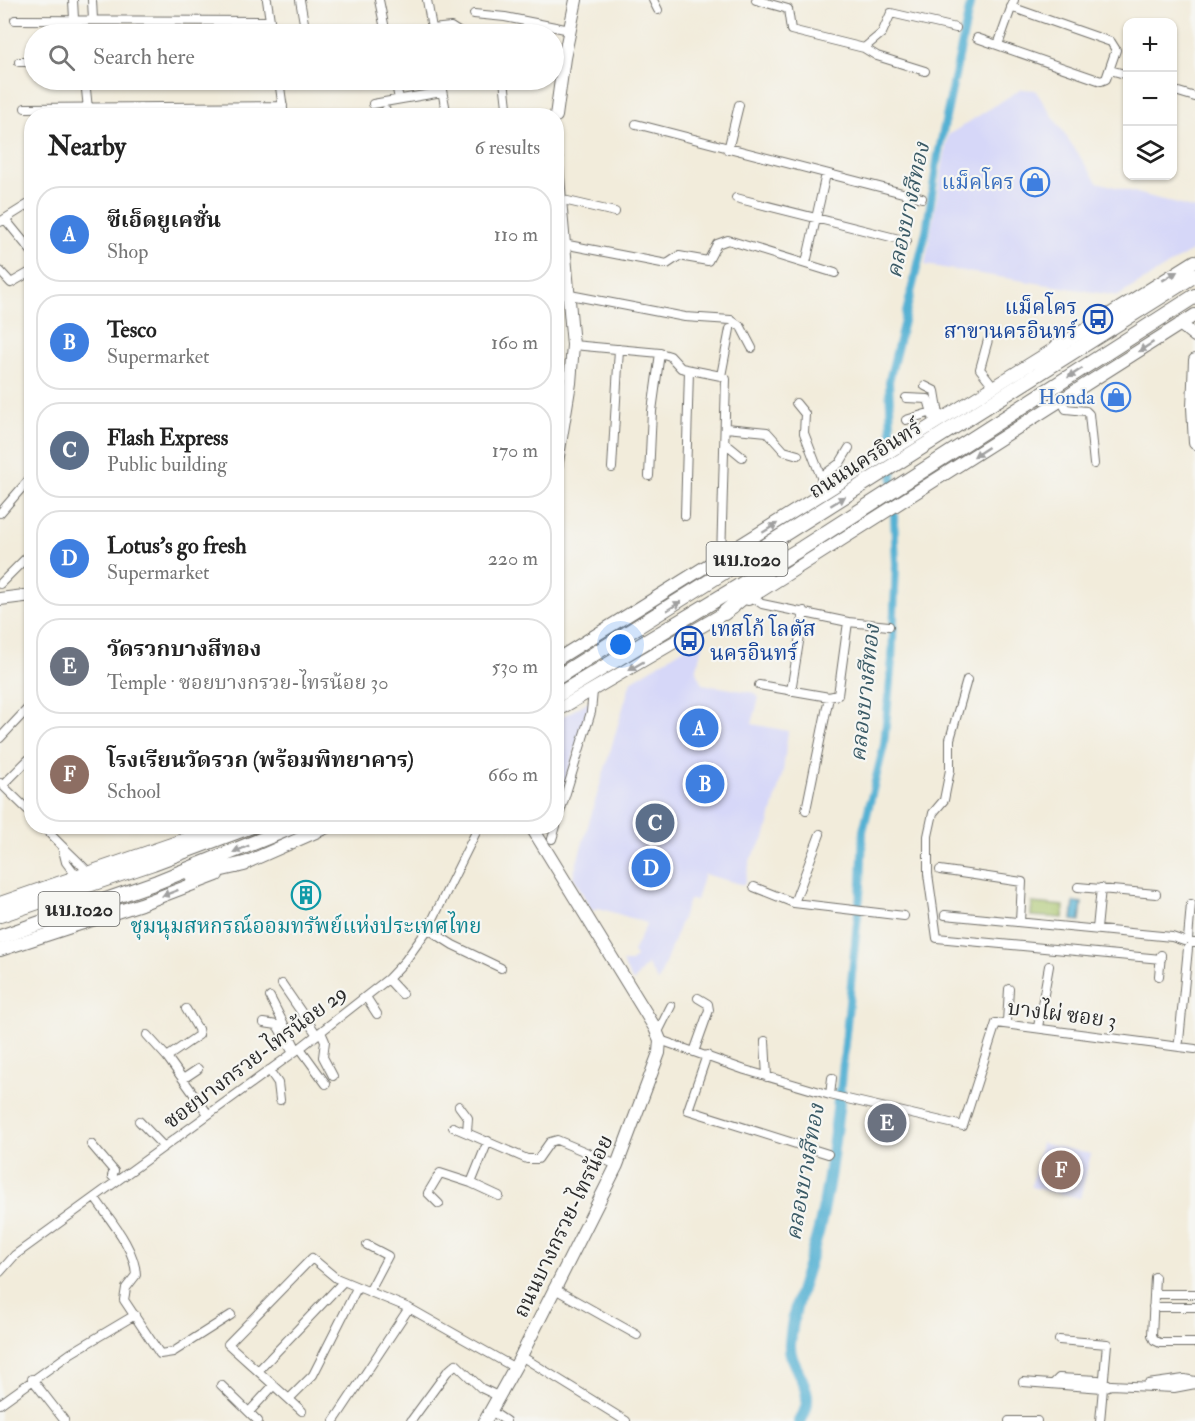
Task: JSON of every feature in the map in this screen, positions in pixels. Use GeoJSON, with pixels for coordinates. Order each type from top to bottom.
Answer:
{"type":"FeatureCollection","features":[{"type":"Feature","properties":{"kind":"main road"},"geometry":{"type":"LineString","coordinates":[[564,49],[576,0]]}},
{"type":"Feature","properties":{"kind":"main road"},"geometry":{"type":"LineString","coordinates":[[556,108],[557,90]]}},
{"type":"Feature","properties":{"kind":"main road","name":"ถนนนครอินทร์"},"geometry":{"type":"LineString","coordinates":[[564,655],[822,496],[908,441],[936,419],[994,387],[1195,261]]}},
{"type":"Feature","properties":{"kind":"main road","name":"ถนนนครอินทร์"},"geometry":{"type":"LineString","coordinates":[[564,673],[1195,275]]}},
{"type":"Feature","properties":{"kind":"main road"},"geometry":{"type":"LineString","coordinates":[[564,279],[570,295],[573,345],[564,419]]}},
{"type":"Feature","properties":{"kind":"main road","name":"ถนนนครอินทร์"},"geometry":{"type":"LineString","coordinates":[[564,691],[802,548],[1195,296]]}},
{"type":"Feature","properties":{"kind":"main road","name":"นบ.1020"},"geometry":{"type":"LineString","coordinates":[[564,706],[752,597],[1195,315]]}},
{"type":"Feature","properties":{"kind":"main road"},"geometry":{"type":"LineString","coordinates":[[1180,324],[1195,336]]}},
{"type":"Feature","properties":{"kind":"main road"},"geometry":{"type":"LineString","coordinates":[[1012,389],[1061,344]]}},
{"type":"Feature","properties":{"kind":"main road"},"geometry":{"type":"LineString","coordinates":[[1195,360],[1192,407],[1195,442]]}},
{"type":"Feature","properties":{"kind":"main road"},"geometry":{"type":"LineString","coordinates":[[724,613],[758,583],[797,556],[802,548]]}},
{"type":"Feature","properties":{"kind":"main road"},"geometry":{"type":"LineString","coordinates":[[0,599],[24,596]]}},
{"type":"Feature","properties":{"kind":"main road","name":"นบ.1020"},"geometry":{"type":"LineString","coordinates":[[0,903],[201,834]]}},
{"type":"Feature","properties":{"kind":"main road"},"geometry":{"type":"LineString","coordinates":[[153,864],[207,834]]}},
{"type":"Feature","properties":{"kind":"main road","name":"นบ.1020"},"geometry":{"type":"LineString","coordinates":[[0,915],[153,864],[231,834]]}},
{"type":"Feature","properties":{"kind":"main road","name":"นบ.1020"},"geometry":{"type":"LineString","coordinates":[[0,937],[157,882],[275,834]]}},
{"type":"Feature","properties":{"kind":"main road","name":"นบ.1020"},"geometry":{"type":"LineString","coordinates":[[0,951],[141,904],[244,864],[311,834]]}},
{"type":"Feature","properties":{"kind":"main road"},"geometry":{"type":"LineString","coordinates":[[536,834],[659,1036]]}},
{"type":"Feature","properties":{"kind":"main road"},"geometry":{"type":"LineString","coordinates":[[157,882],[244,864]]}},
{"type":"Feature","properties":{"kind":"main road","name":"ถนนบางกรวย-ไทรน้อย"},"geometry":{"type":"LineString","coordinates":[[488,1416],[515,1368],[553,1288],[617,1165],[659,1053],[659,1036]]}},
{"type":"Feature","properties":{"kind":"street"},"geometry":{"type":"LineString","coordinates":[[73,0],[79,24]]}},
{"type":"Feature","properties":{"kind":"street"},"geometry":{"type":"LineString","coordinates":[[92,0],[93,20]]}},
{"type":"Feature","properties":{"kind":"street"},"geometry":{"type":"LineString","coordinates":[[267,0],[270,24]]}},
{"type":"Feature","properties":{"kind":"street"},"geometry":{"type":"LineString","coordinates":[[300,0],[304,24]]}},
{"type":"Feature","properties":{"kind":"street"},"geometry":{"type":"LineString","coordinates":[[379,0],[384,24]]}},
{"type":"Feature","properties":{"kind":"street"},"geometry":{"type":"LineString","coordinates":[[427,0],[431,24]]}},
{"type":"Feature","properties":{"kind":"street"},"geometry":{"type":"LineString","coordinates":[[653,0],[658,10]]}},
{"type":"Feature","properties":{"kind":"street"},"geometry":{"type":"LineString","coordinates":[[756,0],[788,9],[791,30],[864,48],[877,56],[925,71]]}},
{"type":"Feature","properties":{"kind":"street"},"geometry":{"type":"LineString","coordinates":[[977,38],[1101,81],[1106,79],[1116,50],[1112,42],[1012,4],[998,45]]}},
{"type":"Feature","properties":{"kind":"street"},"geometry":{"type":"LineString","coordinates":[[864,48],[882,33],[891,13],[956,28]]}},
{"type":"Feature","properties":{"kind":"street"},"geometry":{"type":"LineString","coordinates":[[474,14],[540,24]]}},
{"type":"Feature","properties":{"kind":"street"},"geometry":{"type":"LineString","coordinates":[[15,20],[270,21]]}},
{"type":"Feature","properties":{"kind":"street"},"geometry":{"type":"LineString","coordinates":[[564,29],[570,30]]}},
{"type":"Feature","properties":{"kind":"street"},"geometry":{"type":"LineString","coordinates":[[19,62],[24,62]]}},
{"type":"Feature","properties":{"kind":"street"},"geometry":{"type":"LineString","coordinates":[[1110,70],[1123,74]]}},
{"type":"Feature","properties":{"kind":"street"},"geometry":{"type":"LineString","coordinates":[[86,90],[88,108]]}},
{"type":"Feature","properties":{"kind":"street"},"geometry":{"type":"LineString","coordinates":[[225,108],[283,106],[281,90]]}},
{"type":"Feature","properties":{"kind":"street"},"geometry":{"type":"LineString","coordinates":[[397,90],[399,99]]}},
{"type":"Feature","properties":{"kind":"street"},"geometry":{"type":"LineString","coordinates":[[505,90],[507,108]]}},
{"type":"Feature","properties":{"kind":"street"},"geometry":{"type":"LineString","coordinates":[[1177,91],[1195,98]]}},
{"type":"Feature","properties":{"kind":"street"},"geometry":{"type":"LineString","coordinates":[[373,104],[442,92],[445,108]]}},
{"type":"Feature","properties":{"kind":"street"},"geometry":{"type":"LineString","coordinates":[[728,150],[739,105]]}},
{"type":"Feature","properties":{"kind":"street"},"geometry":{"type":"LineString","coordinates":[[636,124],[728,150],[922,198]]}},
{"type":"Feature","properties":{"kind":"street"},"geometry":{"type":"LineString","coordinates":[[806,263],[826,174]]}},
{"type":"Feature","properties":{"kind":"street"},"geometry":{"type":"LineString","coordinates":[[736,198],[907,241]]}},
{"type":"Feature","properties":{"kind":"street"},"geometry":{"type":"LineString","coordinates":[[564,200],[615,212]]}},
{"type":"Feature","properties":{"kind":"street"},"geometry":{"type":"LineString","coordinates":[[24,207],[2,221],[24,244]]}},
{"type":"Feature","properties":{"kind":"street"},"geometry":{"type":"LineString","coordinates":[[564,244],[667,264],[679,256],[708,261],[720,241],[728,240],[835,273]]}},
{"type":"Feature","properties":{"kind":"street"},"geometry":{"type":"LineString","coordinates":[[0,271],[11,283],[24,276]]}},
{"type":"Feature","properties":{"kind":"street"},"geometry":{"type":"LineString","coordinates":[[570,295],[685,317],[731,321],[741,327],[752,348]]}},
{"type":"Feature","properties":{"kind":"street"},"geometry":{"type":"LineString","coordinates":[[721,559],[728,388],[722,377],[730,329]]}},
{"type":"Feature","properties":{"kind":"street"},"geometry":{"type":"LineString","coordinates":[[988,340],[980,369],[994,387]]}},
{"type":"Feature","properties":{"kind":"street"},"geometry":{"type":"LineString","coordinates":[[573,345],[660,352],[670,356],[681,368],[722,377]]}},
{"type":"Feature","properties":{"kind":"street"},"geometry":{"type":"LineString","coordinates":[[612,468],[619,349]]}},
{"type":"Feature","properties":{"kind":"street"},"geometry":{"type":"LineString","coordinates":[[649,476],[652,411],[660,352]]}},
{"type":"Feature","properties":{"kind":"street"},"geometry":{"type":"LineString","coordinates":[[685,516],[689,370]]}},
{"type":"Feature","properties":{"kind":"street"},"geometry":{"type":"LineString","coordinates":[[925,386],[935,391],[936,419]]}},
{"type":"Feature","properties":{"kind":"street"},"geometry":{"type":"LineString","coordinates":[[906,398],[928,399],[936,419]]}},
{"type":"Feature","properties":{"kind":"street"},"geometry":{"type":"LineString","coordinates":[[1061,400],[1066,409],[1086,411],[1089,414],[1094,464]]}},
{"type":"Feature","properties":{"kind":"street"},"geometry":{"type":"LineString","coordinates":[[796,403],[804,410],[804,433],[821,477],[822,496]]}},
{"type":"Feature","properties":{"kind":"street"},"geometry":{"type":"LineString","coordinates":[[906,420],[936,419]]}},
{"type":"Feature","properties":{"kind":"street"},"geometry":{"type":"LineString","coordinates":[[726,428],[767,432],[784,451],[798,455]]}},
{"type":"Feature","properties":{"kind":"street"},"geometry":{"type":"LineString","coordinates":[[725,443],[742,457]]}},
{"type":"Feature","properties":{"kind":"street"},"geometry":{"type":"LineString","coordinates":[[821,477],[840,463],[849,448]]}},
{"type":"Feature","properties":{"kind":"street"},"geometry":{"type":"LineString","coordinates":[[0,513],[24,485]]}},
{"type":"Feature","properties":{"kind":"street"},"geometry":{"type":"LineString","coordinates":[[0,584],[24,560]]}},
{"type":"Feature","properties":{"kind":"street"},"geometry":{"type":"LineString","coordinates":[[752,597],[762,604],[848,622],[889,626]]}},
{"type":"Feature","properties":{"kind":"street"},"geometry":{"type":"LineString","coordinates":[[791,691],[804,611]]}},
{"type":"Feature","properties":{"kind":"street"},"geometry":{"type":"LineString","coordinates":[[759,685],[829,697],[839,693],[848,622]]}},
{"type":"Feature","properties":{"kind":"street"},"geometry":{"type":"LineString","coordinates":[[968,680],[950,739],[950,770],[944,800],[933,813],[928,828],[928,874],[937,938],[1161,957],[1159,975]]}},
{"type":"Feature","properties":{"kind":"street"},"geometry":{"type":"LineString","coordinates":[[564,800],[591,712],[593,690]]}},
{"type":"Feature","properties":{"kind":"street"},"geometry":{"type":"LineString","coordinates":[[806,810],[829,697]]}},
{"type":"Feature","properties":{"kind":"street"},"geometry":{"type":"LineString","coordinates":[[0,738],[24,712]]}},
{"type":"Feature","properties":{"kind":"street"},"geometry":{"type":"LineString","coordinates":[[24,763],[1,784],[24,806]]}},
{"type":"Feature","properties":{"kind":"street"},"geometry":{"type":"LineString","coordinates":[[50,834],[63,850],[66,862],[84,876]]}},
{"type":"Feature","properties":{"kind":"street","name":"ซอยบางกรวย-ไทรน้อย 29"},"geometry":{"type":"LineString","coordinates":[[0,1272],[15,1255],[297,1050],[388,979],[405,961],[428,929],[475,834]]}},
{"type":"Feature","properties":{"kind":"street"},"geometry":{"type":"LineString","coordinates":[[552,839],[554,834]]}},
{"type":"Feature","properties":{"kind":"street"},"geometry":{"type":"LineString","coordinates":[[794,903],[820,834]]}},
{"type":"Feature","properties":{"kind":"street"},"geometry":{"type":"LineString","coordinates":[[940,870],[1022,882],[1020,922]]}},
{"type":"Feature","properties":{"kind":"street"},"geometry":{"type":"LineString","coordinates":[[754,887],[794,903],[904,916]]}},
{"type":"Feature","properties":{"kind":"street"},"geometry":{"type":"LineString","coordinates":[[1078,887],[1156,894]]}},
{"type":"Feature","properties":{"kind":"street"},"geometry":{"type":"LineString","coordinates":[[1097,929],[1101,888]]}},
{"type":"Feature","properties":{"kind":"street"},"geometry":{"type":"LineString","coordinates":[[1179,1041],[1191,904]]}},
{"type":"Feature","properties":{"kind":"street"},"geometry":{"type":"LineString","coordinates":[[945,915],[1172,937],[1189,943]]}},
{"type":"Feature","properties":{"kind":"street"},"geometry":{"type":"LineString","coordinates":[[428,929],[453,945],[501,968]]}},
{"type":"Feature","properties":{"kind":"street"},"geometry":{"type":"LineString","coordinates":[[1038,1027],[1049,966]]}},
{"type":"Feature","properties":{"kind":"street"},"geometry":{"type":"LineString","coordinates":[[388,979],[402,994]]}},
{"type":"Feature","properties":{"kind":"street"},"geometry":{"type":"LineString","coordinates":[[282,984],[325,1041],[323,1057],[333,1076]]}},
{"type":"Feature","properties":{"kind":"street"},"geometry":{"type":"LineString","coordinates":[[1007,1022],[1009,989]]}},
{"type":"Feature","properties":{"kind":"street"},"geometry":{"type":"LineString","coordinates":[[270,997],[297,1050]]}},
{"type":"Feature","properties":{"kind":"street"},"geometry":{"type":"LineString","coordinates":[[366,997],[377,1014]]}},
{"type":"Feature","properties":{"kind":"street"},"geometry":{"type":"LineString","coordinates":[[694,1052],[709,1011],[708,1004],[698,998]]}},
{"type":"Feature","properties":{"kind":"street"},"geometry":{"type":"LineString","coordinates":[[670,1006],[659,1036],[694,1052],[767,1077],[831,1095],[832,1078]]}},
{"type":"Feature","properties":{"kind":"street"},"geometry":{"type":"LineString","coordinates":[[167,1057],[199,1035],[186,1009]]}},
{"type":"Feature","properties":{"kind":"street","name":"บางไผ่ ซอย 3"},"geometry":{"type":"LineString","coordinates":[[831,1095],[963,1126],[996,1023],[1007,1022],[1195,1048]]}},
{"type":"Feature","properties":{"kind":"street"},"geometry":{"type":"LineString","coordinates":[[264,1023],[277,1025],[326,1084]]}},
{"type":"Feature","properties":{"kind":"street"},"geometry":{"type":"LineString","coordinates":[[147,1035],[167,1057],[208,1114]]}},
{"type":"Feature","properties":{"kind":"street"},"geometry":{"type":"LineString","coordinates":[[765,1041],[767,1077]]}},
{"type":"Feature","properties":{"kind":"street"},"geometry":{"type":"LineString","coordinates":[[707,1055],[688,1110],[828,1154]]}},
{"type":"Feature","properties":{"kind":"street"},"geometry":{"type":"LineString","coordinates":[[183,1079],[198,1069]]}},
{"type":"Feature","properties":{"kind":"street"},"geometry":{"type":"LineString","coordinates":[[269,1070],[278,1083],[280,1100]]}},
{"type":"Feature","properties":{"kind":"street"},"geometry":{"type":"LineString","coordinates":[[459,1106],[467,1113],[466,1132]]}},
{"type":"Feature","properties":{"kind":"street"},"geometry":{"type":"LineString","coordinates":[[139,1121],[164,1147]]}},
{"type":"Feature","properties":{"kind":"street"},"geometry":{"type":"LineString","coordinates":[[453,1127],[533,1160],[542,1156],[550,1142],[557,1140],[617,1165]]}},
{"type":"Feature","properties":{"kind":"street"},"geometry":{"type":"LineString","coordinates":[[471,1183],[488,1141]]}},
{"type":"Feature","properties":{"kind":"street"},"geometry":{"type":"LineString","coordinates":[[91,1144],[114,1171],[112,1176],[117,1181]]}},
{"type":"Feature","properties":{"kind":"street"},"geometry":{"type":"LineString","coordinates":[[439,1204],[428,1193],[440,1173],[471,1183],[499,1196]]}},
{"type":"Feature","properties":{"kind":"street"},"geometry":{"type":"LineString","coordinates":[[95,1198],[129,1251],[136,1267],[136,1275],[124,1293],[124,1300],[160,1354],[167,1354],[231,1315]]}},
{"type":"Feature","properties":{"kind":"street"},"geometry":{"type":"LineString","coordinates":[[367,1245],[388,1256],[369,1292]]}},
{"type":"Feature","properties":{"kind":"street"},"geometry":{"type":"LineString","coordinates":[[302,1412],[228,1344],[312,1258],[343,1282],[409,1308],[515,1368]]}},
{"type":"Feature","properties":{"kind":"street"},"geometry":{"type":"LineString","coordinates":[[1155,1277],[1154,1340],[1160,1343],[1195,1342]]}},
{"type":"Feature","properties":{"kind":"street"},"geometry":{"type":"LineString","coordinates":[[258,1371],[343,1282]]}},
{"type":"Feature","properties":{"kind":"street"},"geometry":{"type":"LineString","coordinates":[[289,1399],[313,1375],[357,1288]]}},
{"type":"Feature","properties":{"kind":"street"},"geometry":{"type":"LineString","coordinates":[[553,1288],[637,1335]]}},
{"type":"Feature","properties":{"kind":"street"},"geometry":{"type":"LineString","coordinates":[[1154,1294],[1195,1294]]}},
{"type":"Feature","properties":{"kind":"street"},"geometry":{"type":"LineString","coordinates":[[1153,1307],[1195,1307]]}},
{"type":"Feature","properties":{"kind":"street"},"geometry":{"type":"LineString","coordinates":[[334,1421],[409,1308]]}},
{"type":"Feature","properties":{"kind":"street"},"geometry":{"type":"LineString","coordinates":[[0,1404],[32,1379],[135,1315]]}},
{"type":"Feature","properties":{"kind":"street"},"geometry":{"type":"LineString","coordinates":[[1059,1340],[1107,1344],[1106,1385],[1100,1421]]}},
{"type":"Feature","properties":{"kind":"street"},"geometry":{"type":"LineString","coordinates":[[521,1356],[626,1421]]}},
{"type":"Feature","properties":{"kind":"street"},"geometry":{"type":"LineString","coordinates":[[411,1421],[447,1372],[456,1364],[481,1388],[500,1396]]}},
{"type":"Feature","properties":{"kind":"street"},"geometry":{"type":"LineString","coordinates":[[32,1379],[64,1420]]}},
{"type":"Feature","properties":{"kind":"street"},"geometry":{"type":"LineString","coordinates":[[1023,1382],[1174,1388],[1195,1382]]}},
{"type":"Feature","properties":{"kind":"street"},"geometry":{"type":"LineString","coordinates":[[221,1385],[258,1421]]}},
{"type":"Feature","properties":{"kind":"street"},"geometry":{"type":"LineString","coordinates":[[249,1412],[273,1386]]}},
{"type":"Feature","properties":{"kind":"street"},"geometry":{"type":"LineString","coordinates":[[488,1416],[506,1421]]}},
{"type":"Feature","properties":{"kind":"street"},"geometry":{"type":"LineString","coordinates":[[1009,1421],[1037,1421]]}},
{"type":"Feature","properties":{"kind":"shaded area"},"geometry":{"type":"Polygon","coordinates":[[[1021,89],[1035,90],[1097,182],[1195,209],[1195,249],[1118,296],[925,265],[948,135],[1021,89]]]}},
{"type":"Feature","properties":{"kind":"shaded area"},"geometry":{"type":"Polygon","coordinates":[[[701,638],[704,642],[696,671],[702,684],[755,693],[759,698],[752,724],[788,731],[783,771],[766,835],[751,858],[744,885],[704,874],[696,900],[689,900],[658,982],[647,964],[633,982],[622,962],[631,962],[636,957],[633,952],[647,923],[599,908],[592,911],[573,876],[631,681],[701,638]]]}},
{"type":"Feature","properties":{"kind":"shaded area"},"geometry":{"type":"Polygon","coordinates":[[[591,700],[564,786],[564,716],[591,700]]]}},
{"type":"Feature","properties":{"kind":"shaded area"},"geometry":{"type":"Polygon","coordinates":[[[1041,1143],[1091,1154],[1080,1198],[1031,1187],[1041,1143]]]}},
{"type":"Feature","properties":{"kind":"green space"},"geometry":{"type":"Polygon","coordinates":[[[1032,903],[1064,906],[1063,918],[1031,916],[1032,903]]]}},
{"type":"Feature","properties":{"kind":"water"},"geometry":{"type":"Polygon","coordinates":[[[1074,902],[1082,903],[1080,921],[1072,920],[1074,902]]]}},
{"type":"Feature","properties":{"kind":"waterway","name":"คลองบางสีทอง"},"geometry":{"type":"LineString","coordinates":[[892,454],[889,381],[926,232],[938,155],[971,0]]}},
{"type":"Feature","properties":{"kind":"waterway","name":"คลองบางสีทอง"},"geometry":{"type":"LineString","coordinates":[[840,1093],[861,884],[863,831],[884,745],[892,660],[896,564],[892,466]]}},
{"type":"Feature","properties":{"kind":"waterway","name":"คลองบางสีทอง"},"geometry":{"type":"LineString","coordinates":[[800,1421],[806,1409],[806,1389],[794,1362],[790,1344],[798,1300],[823,1212],[840,1093]]}},
{"type":"Feature","properties":{"kind":"place","name":"แม็คโคร"},"geometry":{"type":"Point","coordinates":[1035,182]}},
{"type":"Feature","properties":{"kind":"place","name":"แม็คโคร สาขานครอินทร์"},"geometry":{"type":"Point","coordinates":[1098,319]}},
{"type":"Feature","properties":{"kind":"place","name":"Honda"},"geometry":{"type":"Point","coordinates":[1116,397]}},
{"type":"Feature","properties":{"kind":"place","name":"เทสโก้ โลตัส นครอินทร์"},"geometry":{"type":"Point","coordinates":[689,641]}},
{"type":"Feature","properties":{"kind":"place","name":"ซีเอ็ดยูเคชั่น"},"geometry":{"type":"Point","coordinates":[699,728]}},
{"type":"Feature","properties":{"kind":"place","name":"Tesco"},"geometry":{"type":"Point","coordinates":[705,784]}},
{"type":"Feature","properties":{"kind":"place","name":"Flash Express"},"geometry":{"type":"Point","coordinates":[655,823]}},
{"type":"Feature","properties":{"kind":"place","name":"Lotus's go fresh"},"geometry":{"type":"Point","coordinates":[651,868]}},
{"type":"Feature","properties":{"kind":"place","name":"ชุมนุมสหกรณ์ออมทรัพย์แห่งประเทศไทย"},"geometry":{"type":"Point","coordinates":[306,895]}},
{"type":"Feature","properties":{"kind":"place","name":"วัดรวกบางสีทอง"},"geometry":{"type":"Point","coordinates":[887,1123]}},
{"type":"Feature","properties":{"kind":"place","name":"โรงเรียนวัดรวก (พร้อมพิทยาคาร)"},"geometry":{"type":"Point","coordinates":[1061,1170]}}]}
